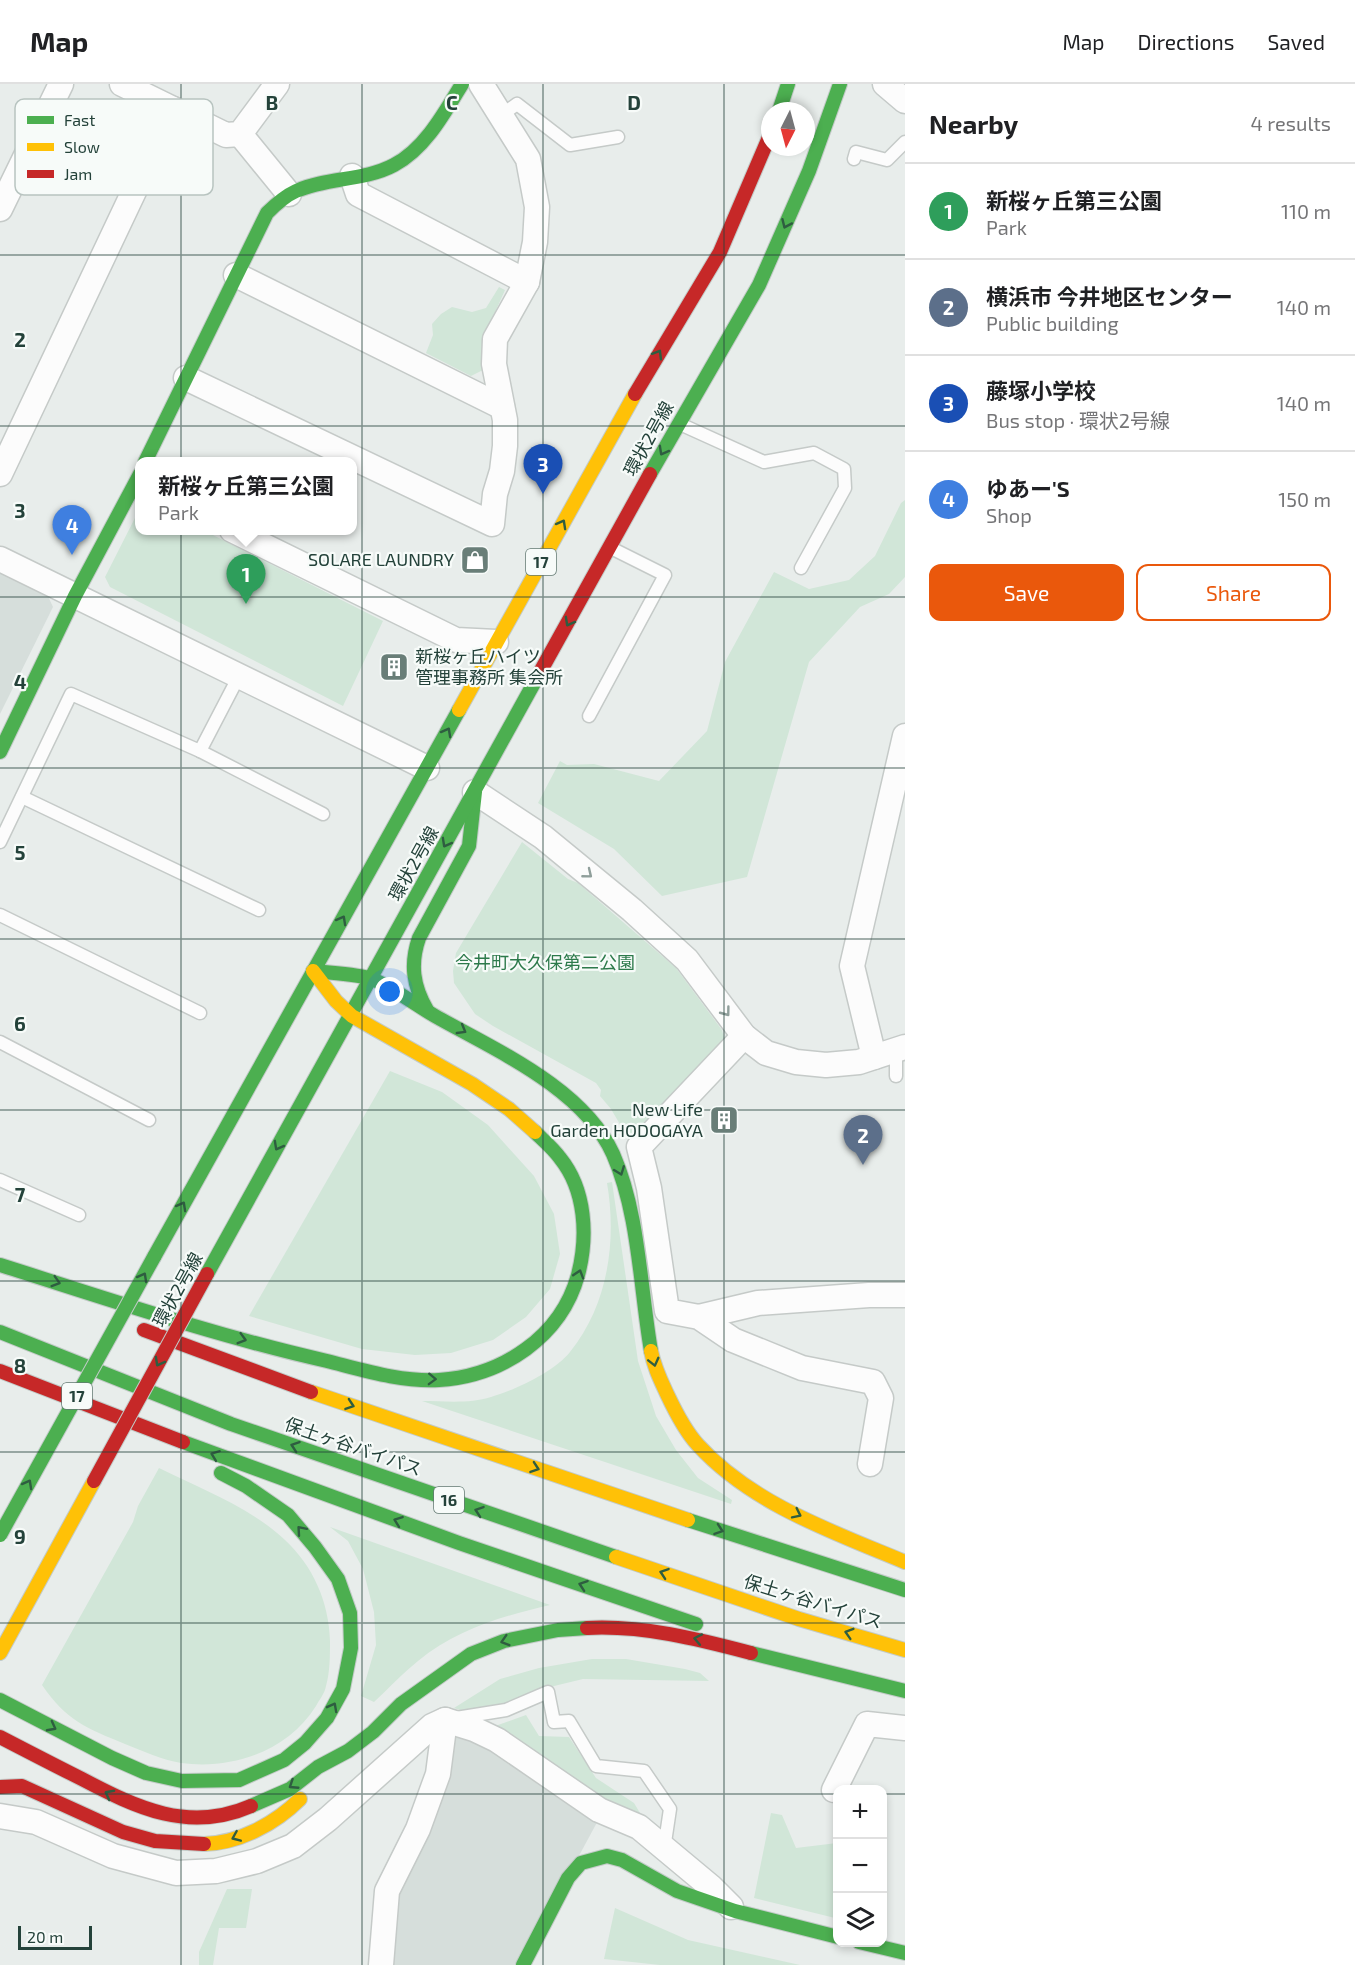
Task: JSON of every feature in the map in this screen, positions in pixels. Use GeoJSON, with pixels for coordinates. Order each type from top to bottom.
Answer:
{"type":"FeatureCollection","features":[{"type":"Feature","properties":{"kind":"main road"},"geometry":{"type":"LineString","coordinates":[[147,457],[267,213],[277,201],[308,185],[373,174],[397,164],[421,142],[444,115],[462,84]]}},
{"type":"Feature","properties":{"kind":"main road"},"geometry":{"type":"LineString","coordinates":[[781,102],[788,84]]}},
{"type":"Feature","properties":{"kind":"main road","name":"環状2号線"},"geometry":{"type":"LineString","coordinates":[[0,1653],[678,423],[759,285],[809,171],[840,84]]}},
{"type":"Feature","properties":{"kind":"main road","name":"環状2号線"},"geometry":{"type":"LineString","coordinates":[[0,1535],[648,371],[720,252],[762,156]]}},
{"type":"Feature","properties":{"kind":"main road"},"geometry":{"type":"LineString","coordinates":[[0,752],[75,596],[135,490]]}},
{"type":"Feature","properties":{"kind":"main road"},"geometry":{"type":"LineString","coordinates":[[427,1010],[418,996],[412,975],[413,953],[468,846],[475,792]]}},
{"type":"Feature","properties":{"kind":"main road"},"geometry":{"type":"LineString","coordinates":[[313,971],[371,979],[527,1068],[571,1100],[594,1124],[612,1152],[624,1183],[654,1367],[673,1407],[698,1444],[729,1473],[768,1500],[832,1531],[905,1562]]}},
{"type":"Feature","properties":{"kind":"main road"},"geometry":{"type":"LineString","coordinates":[[0,1264],[243,1340],[310,1358],[401,1378],[448,1380],[486,1372],[534,1344],[549,1331],[559,1318],[581,1271],[586,1233],[579,1195],[563,1161],[529,1125],[481,1089],[350,1015],[313,971]]}},
{"type":"Feature","properties":{"kind":"main road"},"geometry":{"type":"LineString","coordinates":[[0,1275],[66,1300]]}},
{"type":"Feature","properties":{"kind":"main road"},"geometry":{"type":"LineString","coordinates":[[109,1317],[230,1363],[489,1453],[820,1564],[905,1590]]}},
{"type":"Feature","properties":{"kind":"main road","name":"保土ヶ谷バイパス"},"geometry":{"type":"LineString","coordinates":[[0,1332],[231,1424],[330,1459],[800,1618],[905,1650]]}},
{"type":"Feature","properties":{"kind":"main road"},"geometry":{"type":"LineString","coordinates":[[0,1371],[226,1459],[448,1539],[798,1659],[901,1690]]}},
{"type":"Feature","properties":{"kind":"main road"},"geometry":{"type":"LineString","coordinates":[[0,1377],[205,1465],[246,1486],[288,1515],[315,1547],[338,1580],[350,1613],[351,1648],[343,1689],[327,1718],[284,1760],[239,1780],[182,1781],[146,1773],[0,1700]]}},
{"type":"Feature","properties":{"kind":"main road"},"geometry":{"type":"LineString","coordinates":[[0,1787],[22,1786],[123,1833],[155,1841],[188,1844],[222,1843],[261,1828],[288,1811],[348,1751],[373,1732],[401,1704],[471,1654],[504,1641],[558,1630],[613,1627],[696,1638],[901,1690]]}},
{"type":"Feature","properties":{"kind":"main road"},"geometry":{"type":"LineString","coordinates":[[0,1737],[126,1802],[160,1814],[196,1818],[235,1813],[290,1789],[318,1767],[348,1751]]}},
{"type":"Feature","properties":{"kind":"main road"},"geometry":{"type":"LineString","coordinates":[[523,1965],[568,1878],[581,1863],[607,1856],[622,1860],[677,1891],[735,1911],[833,1936]]}},
{"type":"Feature","properties":{"kind":"main road"},"geometry":{"type":"LineString","coordinates":[[880,1947],[905,1953]]}},
{"type":"Feature","properties":{"kind":"street"},"geometry":{"type":"LineString","coordinates":[[54,99],[61,84]]}},
{"type":"Feature","properties":{"kind":"street"},"geometry":{"type":"LineString","coordinates":[[122,84],[153,99]]}},
{"type":"Feature","properties":{"kind":"street"},"geometry":{"type":"LineString","coordinates":[[213,129],[226,135],[240,134],[277,84]]}},
{"type":"Feature","properties":{"kind":"street"},"geometry":{"type":"LineString","coordinates":[[357,460],[492,524],[495,495],[502,471],[505,446],[505,420],[494,364],[495,339],[527,282],[535,242],[537,207],[528,159],[481,84]]}},
{"type":"Feature","properties":{"kind":"street"},"geometry":{"type":"LineString","coordinates":[[885,84],[905,101]]}},
{"type":"Feature","properties":{"kind":"street"},"geometry":{"type":"LineString","coordinates":[[240,134],[289,194]]}},
{"type":"Feature","properties":{"kind":"street"},"geometry":{"type":"LineString","coordinates":[[352,176],[358,194],[527,282]]}},
{"type":"Feature","properties":{"kind":"street"},"geometry":{"type":"LineString","coordinates":[[0,208],[15,178]]}},
{"type":"Feature","properties":{"kind":"street"},"geometry":{"type":"LineString","coordinates":[[0,474],[132,195]]}},
{"type":"Feature","properties":{"kind":"street"},"geometry":{"type":"LineString","coordinates":[[236,275],[502,407]]}},
{"type":"Feature","properties":{"kind":"street"},"geometry":{"type":"LineString","coordinates":[[186,378],[352,457]]}},
{"type":"Feature","properties":{"kind":"street"},"geometry":{"type":"LineString","coordinates":[[240,535],[456,640],[496,642]]}},
{"type":"Feature","properties":{"kind":"street"},"geometry":{"type":"LineString","coordinates":[[0,559],[428,768]]}},
{"type":"Feature","properties":{"kind":"street"},"geometry":{"type":"LineString","coordinates":[[475,792],[543,837],[632,910],[687,960],[744,1036],[766,1053],[796,1062],[826,1065],[859,1062],[892,1051],[852,966],[905,736]]}},
{"type":"Feature","properties":{"kind":"street"},"geometry":{"type":"LineString","coordinates":[[744,1036],[639,1147],[649,1188],[667,1311],[699,1317],[733,1340],[802,1368],[873,1382],[881,1398],[870,1464]]}},
{"type":"Feature","properties":{"kind":"street"},"geometry":{"type":"LineString","coordinates":[[699,1317],[758,1303],[869,1295],[905,1295]]}},
{"type":"Feature","properties":{"kind":"street"},"geometry":{"type":"LineString","coordinates":[[381,1965],[387,1891],[418,1829],[438,1774],[445,1720]]}},
{"type":"Feature","properties":{"kind":"street"},"geometry":{"type":"LineString","coordinates":[[0,1816],[36,1822],[112,1857],[176,1873],[216,1871],[257,1861],[292,1846],[328,1819],[432,1726],[445,1720],[474,1728],[497,1740],[599,1810],[639,1827],[711,1887],[735,1911]]}},
{"type":"Feature","properties":{"kind":"street"},"geometry":{"type":"LineString","coordinates":[[837,1785],[867,1725],[905,1728]]}},
{"type":"Feature","properties":{"kind":"lane"},"geometry":{"type":"LineString","coordinates":[[500,116],[518,104],[570,145],[618,137]]}},
{"type":"Feature","properties":{"kind":"lane"},"geometry":{"type":"LineString","coordinates":[[854,159],[856,152],[887,160],[905,141]]}},
{"type":"Feature","properties":{"kind":"lane"},"geometry":{"type":"LineString","coordinates":[[678,423],[764,462],[814,453],[844,469],[844,488],[801,568]]}},
{"type":"Feature","properties":{"kind":"lane"},"geometry":{"type":"LineString","coordinates":[[589,716],[665,575],[610,547]]}},
{"type":"Feature","properties":{"kind":"lane"},"geometry":{"type":"LineString","coordinates":[[200,752],[239,676]]}},
{"type":"Feature","properties":{"kind":"lane"},"geometry":{"type":"LineString","coordinates":[[0,842],[71,694],[200,752],[323,814]]}},
{"type":"Feature","properties":{"kind":"lane"},"geometry":{"type":"LineString","coordinates":[[22,796],[259,910]]}},
{"type":"Feature","properties":{"kind":"lane"},"geometry":{"type":"LineString","coordinates":[[0,915],[200,1013]]}},
{"type":"Feature","properties":{"kind":"lane"},"geometry":{"type":"LineString","coordinates":[[0,1042],[149,1120]]}},
{"type":"Feature","properties":{"kind":"lane"},"geometry":{"type":"LineString","coordinates":[[892,1051],[896,1076]]}},
{"type":"Feature","properties":{"kind":"lane"},"geometry":{"type":"LineString","coordinates":[[0,1180],[79,1215]]}},
{"type":"Feature","properties":{"kind":"lane"},"geometry":{"type":"LineString","coordinates":[[445,1720],[506,1710],[548,1692],[554,1722],[569,1721],[596,1766],[644,1771],[670,1809],[664,1849]]}},
{"type":"Feature","properties":{"kind":"shaded area"},"geometry":{"type":"Polygon","coordinates":[[[0,570],[46,592],[53,607],[0,714],[0,570]]]}},
{"type":"Feature","properties":{"kind":"shaded area"},"geometry":{"type":"Polygon","coordinates":[[[458,1729],[601,1815],[520,1965],[390,1965],[392,1898],[447,1732],[458,1729]]]}},
{"type":"Feature","properties":{"kind":"green space"},"geometry":{"type":"Polygon","coordinates":[[[499,287],[505,290],[483,339],[483,370],[471,376],[426,353],[433,335],[432,324],[441,314],[452,307],[472,312],[486,308],[499,287]]]}},
{"type":"Feature","properties":{"kind":"green space"},"geometry":{"type":"Polygon","coordinates":[[[905,500],[905,577],[889,594],[860,607],[809,662],[747,877],[662,896],[614,849],[538,803],[560,761],[567,765],[594,764],[659,781],[707,731],[725,662],[774,572],[809,589],[849,580],[875,556],[901,503],[905,500]]]}},
{"type":"Feature","properties":{"kind":"green space"},"geometry":{"type":"Polygon","coordinates":[[[135,518],[135,535],[213,535],[383,621],[343,706],[110,587],[105,577],[135,518]]]}},
{"type":"Feature","properties":{"kind":"green space","name":"今井町大久保第二公園"},"geometry":{"type":"Polygon","coordinates":[[[522,842],[568,879],[578,883],[676,968],[722,1030],[725,1042],[628,1138],[611,1109],[600,1096],[601,1090],[596,1083],[475,1014],[454,983],[456,953],[522,842]]]}},
{"type":"Feature","properties":{"kind":"green space"},"geometry":{"type":"Polygon","coordinates":[[[390,1071],[442,1092],[488,1125],[534,1176],[554,1214],[560,1254],[550,1289],[526,1317],[493,1340],[451,1353],[415,1355],[362,1349],[249,1316],[390,1071]]]}},
{"type":"Feature","properties":{"kind":"green space"},"geometry":{"type":"Polygon","coordinates":[[[612,1182],[638,1361],[656,1416],[676,1450],[698,1478],[732,1500],[731,1504],[422,1401],[474,1401],[501,1394],[544,1373],[570,1352],[583,1334],[601,1293],[610,1250],[611,1227],[607,1183],[612,1182]]]}},
{"type":"Feature","properties":{"kind":"green space"},"geometry":{"type":"Polygon","coordinates":[[[159,1468],[241,1508],[271,1528],[304,1561],[323,1599],[329,1627],[330,1664],[322,1696],[304,1722],[290,1735],[275,1746],[239,1760],[201,1764],[181,1763],[153,1755],[78,1722],[60,1707],[42,1685],[133,1522],[138,1506],[159,1468]]]}},
{"type":"Feature","properties":{"kind":"green space"},"geometry":{"type":"Polygon","coordinates":[[[330,1527],[550,1605],[498,1619],[448,1640],[418,1661],[374,1702],[361,1696],[376,1645],[374,1612],[363,1569],[348,1541],[330,1527]]]}},
{"type":"Feature","properties":{"kind":"green space"},"geometry":{"type":"Polygon","coordinates":[[[592,1659],[626,1659],[685,1669],[700,1673],[709,1681],[583,1679],[550,1687],[517,1701],[472,1714],[454,1708],[500,1679],[539,1668],[592,1659]]]}},
{"type":"Feature","properties":{"kind":"green space"},"geometry":{"type":"Polygon","coordinates":[[[526,1715],[539,1736],[569,1737],[596,1778],[634,1803],[640,1813],[633,1823],[484,1730],[526,1715]]]}},
{"type":"Feature","properties":{"kind":"green space"},"geometry":{"type":"Polygon","coordinates":[[[771,1813],[782,1815],[796,1848],[833,1843],[833,1918],[754,1898],[771,1813]]]}},
{"type":"Feature","properties":{"kind":"green space"},"geometry":{"type":"Polygon","coordinates":[[[227,1889],[252,1889],[246,1928],[219,1928],[213,1965],[199,1965],[199,1952],[227,1889]]]}},
{"type":"Feature","properties":{"kind":"green space"},"geometry":{"type":"Polygon","coordinates":[[[615,1908],[688,1940],[800,1965],[660,1965],[604,1959],[615,1908]]]}},
{"type":"Feature","properties":{"kind":"traffic: fast"},"geometry":{"type":"LineString","coordinates":[[147,457],[267,213],[281,200],[296,191],[321,183],[371,174],[405,158],[425,140],[462,84]]}},
{"type":"Feature","properties":{"kind":"traffic: fast"},"geometry":{"type":"LineString","coordinates":[[782,102],[788,84]]}},
{"type":"Feature","properties":{"kind":"traffic: fast"},"geometry":{"type":"LineString","coordinates":[[650,474],[759,285],[809,171],[840,84]]}},
{"type":"Feature","properties":{"kind":"traffic: fast"},"geometry":{"type":"LineString","coordinates":[[0,752],[75,596],[135,483]]}},
{"type":"Feature","properties":{"kind":"traffic: fast"},"geometry":{"type":"LineString","coordinates":[[207,1274],[539,674]]}},
{"type":"Feature","properties":{"kind":"traffic: fast"},"geometry":{"type":"LineString","coordinates":[[154,1257],[459,710]]}},
{"type":"Feature","properties":{"kind":"traffic: fast"},"geometry":{"type":"LineString","coordinates":[[427,1010],[416,984],[414,957],[419,938],[469,846],[475,792]]}},
{"type":"Feature","properties":{"kind":"traffic: fast"},"geometry":{"type":"LineString","coordinates":[[313,971],[359,976],[380,982],[435,1016],[510,1057],[559,1090],[581,1109],[599,1131],[613,1154],[622,1177],[634,1225],[651,1351]]}},
{"type":"Feature","properties":{"kind":"traffic: fast"},"geometry":{"type":"LineString","coordinates":[[0,1265],[203,1329],[368,1371],[425,1380],[462,1377],[485,1371],[526,1349],[558,1317],[570,1297],[578,1275],[584,1230],[580,1199],[569,1171],[554,1151],[535,1132]]}},
{"type":"Feature","properties":{"kind":"traffic: fast"},"geometry":{"type":"LineString","coordinates":[[0,1535],[154,1257]]}},
{"type":"Feature","properties":{"kind":"traffic: fast"},"geometry":{"type":"LineString","coordinates":[[0,1332],[231,1424],[616,1557]]}},
{"type":"Feature","properties":{"kind":"traffic: fast"},"geometry":{"type":"LineString","coordinates":[[183,1442],[459,1543],[696,1624]]}},
{"type":"Feature","properties":{"kind":"traffic: fast"},"geometry":{"type":"LineString","coordinates":[[0,1700],[112,1758],[146,1773],[182,1781],[239,1780],[284,1760],[305,1743],[327,1718],[343,1689],[351,1648],[350,1613],[338,1579],[288,1515],[246,1486],[221,1473]]}},
{"type":"Feature","properties":{"kind":"traffic: fast"},"geometry":{"type":"LineString","coordinates":[[688,1520],[905,1590]]}},
{"type":"Feature","properties":{"kind":"traffic: fast"},"geometry":{"type":"LineString","coordinates":[[251,1806],[290,1789],[318,1767],[348,1751],[373,1732],[401,1704],[471,1654],[504,1641],[558,1630],[587,1628]]}},
{"type":"Feature","properties":{"kind":"traffic: fast"},"geometry":{"type":"LineString","coordinates":[[751,1653],[905,1691]]}},
{"type":"Feature","properties":{"kind":"traffic: fast"},"geometry":{"type":"LineString","coordinates":[[523,1965],[568,1878],[581,1863],[607,1856],[622,1860],[677,1891],[735,1911],[833,1936]]}},
{"type":"Feature","properties":{"kind":"traffic: fast"},"geometry":{"type":"LineString","coordinates":[[880,1947],[905,1953]]}},
{"type":"Feature","properties":{"kind":"traffic: slow"},"geometry":{"type":"LineString","coordinates":[[459,710],[635,394]]}},
{"type":"Feature","properties":{"kind":"traffic: slow"},"geometry":{"type":"LineString","coordinates":[[313,971],[336,1001],[352,1016],[472,1084],[509,1109],[535,1132]]}},
{"type":"Feature","properties":{"kind":"traffic: slow"},"geometry":{"type":"LineString","coordinates":[[651,1351],[660,1378],[681,1421],[698,1445],[719,1466],[768,1500],[795,1514],[905,1562]]}},
{"type":"Feature","properties":{"kind":"traffic: slow"},"geometry":{"type":"LineString","coordinates":[[311,1392],[688,1520]]}},
{"type":"Feature","properties":{"kind":"traffic: slow"},"geometry":{"type":"LineString","coordinates":[[0,1653],[94,1481]]}},
{"type":"Feature","properties":{"kind":"traffic: slow"},"geometry":{"type":"LineString","coordinates":[[616,1557],[799,1619],[905,1650]]}},
{"type":"Feature","properties":{"kind":"traffic: slow"},"geometry":{"type":"LineString","coordinates":[[204,1844],[230,1840],[256,1830],[268,1824],[300,1799]]}},
{"type":"Feature","properties":{"kind":"traffic: jam"},"geometry":{"type":"LineString","coordinates":[[635,394],[720,252],[761,156]]}},
{"type":"Feature","properties":{"kind":"traffic: jam"},"geometry":{"type":"LineString","coordinates":[[539,674],[650,474]]}},
{"type":"Feature","properties":{"kind":"traffic: jam"},"geometry":{"type":"LineString","coordinates":[[94,1481],[207,1274]]}},
{"type":"Feature","properties":{"kind":"traffic: jam"},"geometry":{"type":"LineString","coordinates":[[144,1330],[311,1392]]}},
{"type":"Feature","properties":{"kind":"traffic: jam"},"geometry":{"type":"LineString","coordinates":[[0,1371],[183,1442]]}},
{"type":"Feature","properties":{"kind":"traffic: jam"},"geometry":{"type":"LineString","coordinates":[[587,1628],[649,1631],[690,1638],[751,1653]]}},
{"type":"Feature","properties":{"kind":"traffic: jam"},"geometry":{"type":"LineString","coordinates":[[0,1737],[103,1790],[164,1814],[206,1817],[228,1814],[251,1806]]}},
{"type":"Feature","properties":{"kind":"traffic: jam"},"geometry":{"type":"LineString","coordinates":[[0,1787],[22,1786],[123,1832],[155,1841],[204,1844]]}},
{"type":"Feature","properties":{"kind":"place","name":"藤塚小学校"},"geometry":{"type":"Point","coordinates":[543,494]}},
{"type":"Feature","properties":{"kind":"place","name":"ゆあー'S"},"geometry":{"type":"Point","coordinates":[72,555]}},
{"type":"Feature","properties":{"kind":"place","name":"SOLARE LAUNDRY"},"geometry":{"type":"Point","coordinates":[475,560]}},
{"type":"Feature","properties":{"kind":"place","name":"新桜ヶ丘第三公園"},"geometry":{"type":"Point","coordinates":[246,604]}},
{"type":"Feature","properties":{"kind":"place","name":"新桜ヶ丘ハイツ 管理事務所 集会所"},"geometry":{"type":"Point","coordinates":[394,667]}},
{"type":"Feature","properties":{"kind":"place","name":"New Life Garden HODOGAYA"},"geometry":{"type":"Point","coordinates":[724,1120]}},
{"type":"Feature","properties":{"kind":"place","name":"横浜市 今井地区センター"},"geometry":{"type":"Point","coordinates":[863,1165]}}]}
